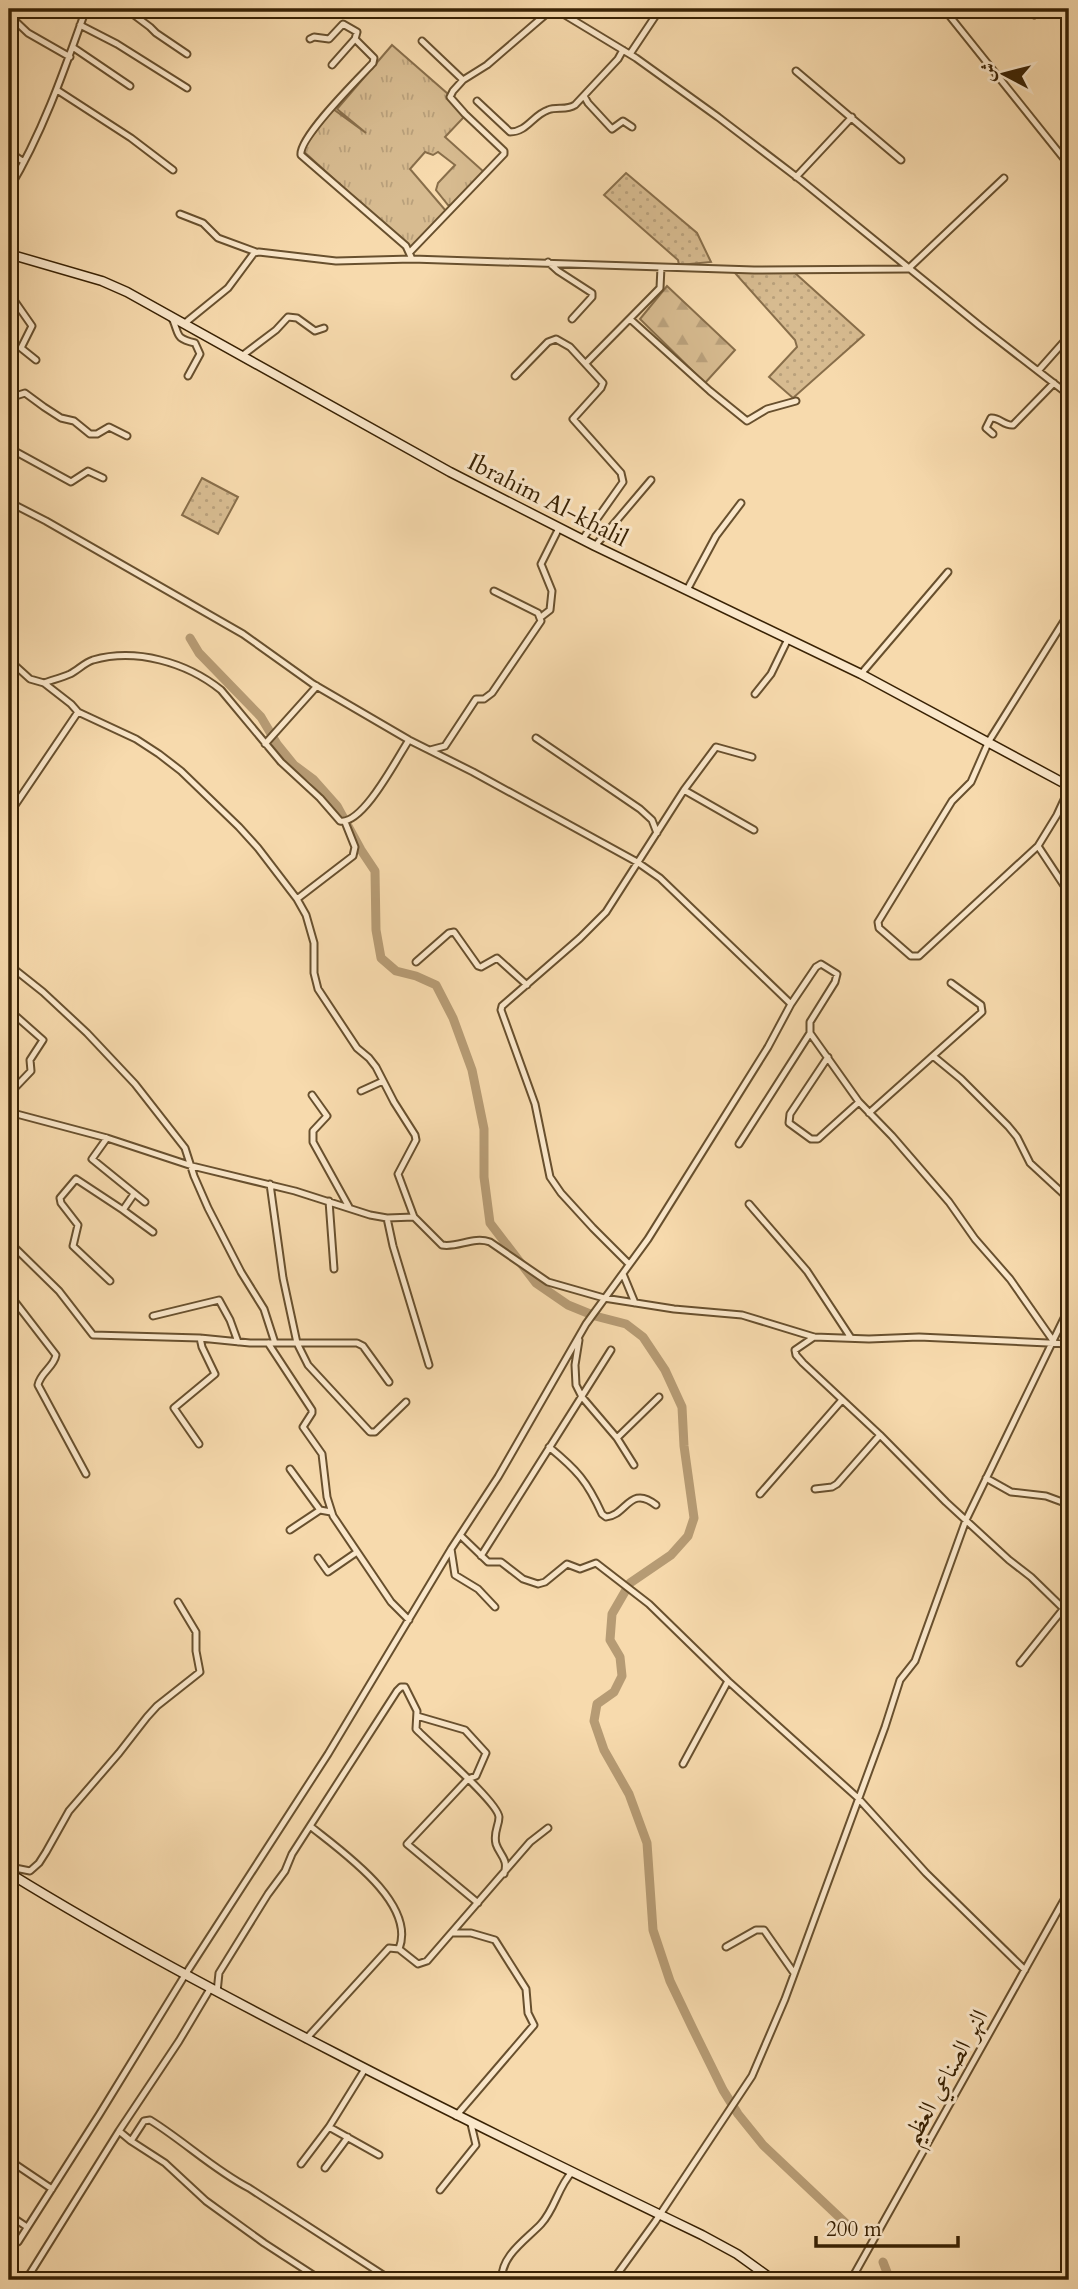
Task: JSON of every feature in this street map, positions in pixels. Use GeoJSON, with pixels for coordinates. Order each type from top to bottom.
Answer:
{"type":"FeatureCollection","features":[{"type":"Feature","properties":{"kind":"street"},"geometry":{"type":"LineString","coordinates":[[9,189],[57,90],[86,9]]}},
{"type":"Feature","properties":{"kind":"street"},"geometry":{"type":"LineString","coordinates":[[126,9],[187,54]]}},
{"type":"Feature","properties":{"kind":"street"},"geometry":{"type":"LineString","coordinates":[[411,255],[504,154],[450,97],[453,90],[553,9],[630,54],[796,177],[1069,395]]}},
{"type":"Feature","properties":{"kind":"street"},"geometry":{"type":"LineString","coordinates":[[630,54],[660,9]]}},
{"type":"Feature","properties":{"kind":"street"},"geometry":{"type":"LineString","coordinates":[[915,9],[936,9]]}},
{"type":"Feature","properties":{"kind":"street"},"geometry":{"type":"LineString","coordinates":[[944,9],[1069,165]]}},
{"type":"Feature","properties":{"kind":"street"},"geometry":{"type":"LineString","coordinates":[[1034,15],[1041,11],[1064,9]]}},
{"type":"Feature","properties":{"kind":"street"},"geometry":{"type":"LineString","coordinates":[[9,15],[28,33],[70,57]]}},
{"type":"Feature","properties":{"kind":"street"},"geometry":{"type":"LineString","coordinates":[[310,39],[329,39],[342,24],[356,32],[355,39],[332,65]]}},
{"type":"Feature","properties":{"kind":"street"},"geometry":{"type":"LineString","coordinates":[[80,25],[117,44],[187,88]]}},
{"type":"Feature","properties":{"kind":"street"},"geometry":{"type":"LineString","coordinates":[[355,39],[373,55],[373,63],[324,116],[301,146],[300,153],[348,194],[411,255]]}},
{"type":"Feature","properties":{"kind":"street"},"geometry":{"type":"LineString","coordinates":[[422,41],[463,80]]}},
{"type":"Feature","properties":{"kind":"street"},"geometry":{"type":"LineString","coordinates":[[74,48],[130,86]]}},
{"type":"Feature","properties":{"kind":"street"},"geometry":{"type":"LineString","coordinates":[[477,101],[510,132],[514,132],[527,126],[549,109],[569,109],[618,59],[623,50]]}},
{"type":"Feature","properties":{"kind":"street"},"geometry":{"type":"LineString","coordinates":[[796,71],[901,160]]}},
{"type":"Feature","properties":{"kind":"street"},"geometry":{"type":"LineString","coordinates":[[57,90],[131,138],[173,170]]}},
{"type":"Feature","properties":{"kind":"street"},"geometry":{"type":"LineString","coordinates":[[584,96],[611,128],[614,129],[624,121],[632,127]]}},
{"type":"Feature","properties":{"kind":"street"},"geometry":{"type":"LineString","coordinates":[[796,177],[852,117]]}},
{"type":"Feature","properties":{"kind":"street"},"geometry":{"type":"LineString","coordinates":[[9,152],[24,162]]}},
{"type":"Feature","properties":{"kind":"street"},"geometry":{"type":"LineString","coordinates":[[180,214],[203,223],[223,240],[256,252],[336,261],[411,255],[661,267],[771,270],[908,269],[1004,178]]}},
{"type":"Feature","properties":{"kind":"street"},"geometry":{"type":"LineString","coordinates":[[186,323],[228,288],[256,252]]}},
{"type":"Feature","properties":{"kind":"street","name":"Ibrahim Al-khalil"},"geometry":{"type":"LineString","coordinates":[[9,254],[102,281],[127,292],[450,472],[582,540],[861,674],[989,741],[1069,788]]}},
{"type":"Feature","properties":{"kind":"street"},"geometry":{"type":"LineString","coordinates":[[548,262],[592,293],[592,297],[572,318]]}},
{"type":"Feature","properties":{"kind":"street"},"geometry":{"type":"LineString","coordinates":[[586,363],[660,288],[661,267]]}},
{"type":"Feature","properties":{"kind":"street"},"geometry":{"type":"LineString","coordinates":[[9,293],[32,326],[20,348],[36,360]]}},
{"type":"Feature","properties":{"kind":"street"},"geometry":{"type":"LineString","coordinates":[[171,316],[178,336],[184,341],[195,343],[200,354],[188,376]]}},
{"type":"Feature","properties":{"kind":"street"},"geometry":{"type":"LineString","coordinates":[[243,355],[276,330],[288,317],[297,318],[315,331],[324,328]]}},
{"type":"Feature","properties":{"kind":"street"},"geometry":{"type":"LineString","coordinates":[[630,319],[747,421],[767,409],[796,401]]}},
{"type":"Feature","properties":{"kind":"street"},"geometry":{"type":"LineString","coordinates":[[1038,371],[1069,336]]}},
{"type":"Feature","properties":{"kind":"street"},"geometry":{"type":"LineString","coordinates":[[515,376],[552,340],[563,342],[586,363],[603,385],[573,419],[621,473],[624,480],[617,494],[582,540]]}},
{"type":"Feature","properties":{"kind":"street"},"geometry":{"type":"LineString","coordinates":[[993,434],[987,429],[991,418],[1013,425],[1054,383]]}},
{"type":"Feature","properties":{"kind":"street"},"geometry":{"type":"LineString","coordinates":[[9,398],[25,393],[61,418],[74,421],[90,434],[97,434],[109,427],[127,436]]}},
{"type":"Feature","properties":{"kind":"street"},"geometry":{"type":"LineString","coordinates":[[9,448],[71,482],[88,471],[103,478]]}},
{"type":"Feature","properties":{"kind":"street"},"geometry":{"type":"LineString","coordinates":[[595,546],[651,480]]}},
{"type":"Feature","properties":{"kind":"street"},"geometry":{"type":"LineString","coordinates":[[9,502],[67,532],[243,634],[317,686],[409,740],[637,862],[660,878],[791,1004]]}},
{"type":"Feature","properties":{"kind":"street"},"geometry":{"type":"LineString","coordinates":[[687,590],[716,536],[741,503]]}},
{"type":"Feature","properties":{"kind":"street"},"geometry":{"type":"LineString","coordinates":[[429,750],[444,746],[477,699],[484,699],[492,693],[539,624],[541,617],[551,610],[552,591],[541,564],[559,528]]}},
{"type":"Feature","properties":{"kind":"street"},"geometry":{"type":"LineString","coordinates":[[861,674],[948,572]]}},
{"type":"Feature","properties":{"kind":"street"},"geometry":{"type":"LineString","coordinates":[[494,591],[541,617]]}},
{"type":"Feature","properties":{"kind":"street"},"geometry":{"type":"LineString","coordinates":[[1069,613],[989,741],[971,782],[952,801],[907,871],[878,922],[879,928],[911,956],[919,956],[1038,846],[1057,815],[1069,788]]}},
{"type":"Feature","properties":{"kind":"street"},"geometry":{"type":"LineString","coordinates":[[755,694],[771,674],[788,639]]}},
{"type":"Feature","properties":{"kind":"street"},"geometry":{"type":"LineString","coordinates":[[44,683],[72,673],[94,660],[126,656],[176,664],[212,683],[229,698],[281,762],[320,798],[340,821],[345,822],[369,802],[409,740]]}},
{"type":"Feature","properties":{"kind":"street"},"geometry":{"type":"LineString","coordinates":[[9,660],[30,679],[44,683],[78,712],[136,739],[181,771],[239,827],[297,899],[306,915],[314,943],[314,973],[318,989],[334,1017],[357,1048],[369,1058],[415,1135],[416,1140],[398,1174],[414,1217],[442,1245],[483,1239],[490,1241],[548,1282],[604,1298],[674,1309],[742,1315],[814,1336],[919,1337],[1069,1344]]}},
{"type":"Feature","properties":{"kind":"street"},"geometry":{"type":"LineString","coordinates":[[265,744],[317,686]]}},
{"type":"Feature","properties":{"kind":"street"},"geometry":{"type":"LineString","coordinates":[[9,814],[78,712]]}},
{"type":"Feature","properties":{"kind":"street"},"geometry":{"type":"LineString","coordinates":[[536,738],[640,809],[652,820],[657,833]]}},
{"type":"Feature","properties":{"kind":"street"},"geometry":{"type":"LineString","coordinates":[[629,1264],[561,1193],[550,1177],[535,1104],[501,1010],[502,1006],[606,912],[684,790],[716,747],[752,757]]}},
{"type":"Feature","properties":{"kind":"street"},"geometry":{"type":"LineString","coordinates":[[684,790],[754,830]]}},
{"type":"Feature","properties":{"kind":"street"},"geometry":{"type":"LineString","coordinates":[[297,899],[353,856],[355,847],[345,822]]}},
{"type":"Feature","properties":{"kind":"street"},"geometry":{"type":"LineString","coordinates":[[1038,846],[1049,859],[1065,887],[1069,900]]}},
{"type":"Feature","properties":{"kind":"street"},"geometry":{"type":"LineString","coordinates":[[416,962],[449,933],[454,932],[478,966],[497,958],[527,985]]}},
{"type":"Feature","properties":{"kind":"street"},"geometry":{"type":"LineString","coordinates":[[9,2242],[18,2242],[52,2189],[334,1743],[451,1549],[498,1477],[579,1337],[648,1239],[768,1047],[791,1004],[816,967],[821,964],[837,974],[835,982],[810,1022],[810,1033],[739,1144]]}},
{"type":"Feature","properties":{"kind":"street"},"geometry":{"type":"LineString","coordinates":[[9,965],[73,1019],[135,1084],[185,1148],[214,1219],[241,1272],[264,1309],[271,1343],[312,1410],[303,1427],[323,1458],[331,1511],[391,1602],[409,1620]]}},
{"type":"Feature","properties":{"kind":"street"},"geometry":{"type":"LineString","coordinates":[[869,1114],[982,1012],[983,1008],[951,983]]}},
{"type":"Feature","properties":{"kind":"street"},"geometry":{"type":"LineString","coordinates":[[9,1010],[43,1040],[31,1059],[31,1071],[10,1092]]}},
{"type":"Feature","properties":{"kind":"street"},"geometry":{"type":"LineString","coordinates":[[810,1033],[859,1102],[949,1202],[1010,1279],[1054,1342]]}},
{"type":"Feature","properties":{"kind":"street"},"geometry":{"type":"LineString","coordinates":[[933,1056],[1009,1126],[1030,1163],[1069,1199]]}},
{"type":"Feature","properties":{"kind":"street"},"geometry":{"type":"LineString","coordinates":[[828,1057],[790,1114],[789,1123],[811,1139],[818,1139],[859,1102]]}},
{"type":"Feature","properties":{"kind":"street"},"geometry":{"type":"LineString","coordinates":[[361,1091],[383,1081]]}},
{"type":"Feature","properties":{"kind":"street"},"geometry":{"type":"LineString","coordinates":[[312,1096],[327,1116],[313,1131],[313,1142],[349,1207]]}},
{"type":"Feature","properties":{"kind":"street"},"geometry":{"type":"LineString","coordinates":[[9,1112],[107,1138],[192,1166],[270,1184],[370,1215],[387,1218],[414,1217]]}},
{"type":"Feature","properties":{"kind":"street"},"geometry":{"type":"LineString","coordinates":[[107,1138],[92,1159],[145,1202]]}},
{"type":"Feature","properties":{"kind":"street"},"geometry":{"type":"LineString","coordinates":[[110,1281],[73,1247],[77,1223],[60,1198],[76,1178],[153,1232]]}},
{"type":"Feature","properties":{"kind":"street"},"geometry":{"type":"LineString","coordinates":[[270,1184],[283,1278],[297,1343],[308,1365],[370,1432],[374,1432],[406,1402]]}},
{"type":"Feature","properties":{"kind":"street"},"geometry":{"type":"LineString","coordinates":[[122,1210],[134,1194]]}},
{"type":"Feature","properties":{"kind":"street"},"geometry":{"type":"LineString","coordinates":[[329,1201],[334,1269]]}},
{"type":"Feature","properties":{"kind":"street"},"geometry":{"type":"LineString","coordinates":[[749,1204],[807,1271],[851,1338]]}},
{"type":"Feature","properties":{"kind":"street"},"geometry":{"type":"LineString","coordinates":[[387,1218],[429,1364]]}},
{"type":"Feature","properties":{"kind":"street"},"geometry":{"type":"LineString","coordinates":[[9,1242],[59,1291],[93,1335],[200,1338],[238,1342],[360,1344],[389,1382]]}},
{"type":"Feature","properties":{"kind":"street"},"geometry":{"type":"LineString","coordinates":[[623,1274],[635,1303]]}},
{"type":"Feature","properties":{"kind":"street"},"geometry":{"type":"LineString","coordinates":[[9,1294],[56,1355],[55,1360],[38,1380],[38,1385],[86,1474]]}},
{"type":"Feature","properties":{"kind":"street"},"geometry":{"type":"LineString","coordinates":[[153,1316],[219,1300],[238,1342]]}},
{"type":"Feature","properties":{"kind":"street"},"geometry":{"type":"LineString","coordinates":[[613,2280],[747,2086],[794,1973],[900,1680],[915,1661],[966,1520],[1067,1312]]}},
{"type":"Feature","properties":{"kind":"street"},"geometry":{"type":"LineString","coordinates":[[814,1336],[796,1348],[795,1353],[810,1371],[1069,1614]]}},
{"type":"Feature","properties":{"kind":"street"},"geometry":{"type":"LineString","coordinates":[[579,1337],[575,1376],[582,1397],[617,1438],[634,1465]]}},
{"type":"Feature","properties":{"kind":"street"},"geometry":{"type":"LineString","coordinates":[[199,1444],[174,1408],[215,1374],[200,1338]]}},
{"type":"Feature","properties":{"kind":"street"},"geometry":{"type":"LineString","coordinates":[[481,1556],[611,1350]]}},
{"type":"Feature","properties":{"kind":"street"},"geometry":{"type":"LineString","coordinates":[[617,1438],[659,1397]]}},
{"type":"Feature","properties":{"kind":"street"},"geometry":{"type":"LineString","coordinates":[[760,1494],[842,1400]]}},
{"type":"Feature","properties":{"kind":"street"},"geometry":{"type":"LineString","coordinates":[[815,1489],[837,1484],[880,1435]]}},
{"type":"Feature","properties":{"kind":"street"},"geometry":{"type":"LineString","coordinates":[[549,1447],[582,1477],[606,1517],[612,1517],[626,1504],[638,1498],[646,1498],[656,1505]]}},
{"type":"Feature","properties":{"kind":"street"},"geometry":{"type":"LineString","coordinates":[[290,1469],[320,1510]]}},
{"type":"Feature","properties":{"kind":"street"},"geometry":{"type":"LineString","coordinates":[[986,1478],[1011,1492],[1046,1496],[1065,1503]]}},
{"type":"Feature","properties":{"kind":"street"},"geometry":{"type":"LineString","coordinates":[[290,1530],[320,1510],[331,1511]]}},
{"type":"Feature","properties":{"kind":"street"},"geometry":{"type":"LineString","coordinates":[[460,1535],[488,1562],[503,1563],[523,1579],[538,1584],[545,1582],[567,1564],[580,1569],[593,1563],[598,1564],[649,1604],[858,1798],[926,1873],[1025,1970]]}},
{"type":"Feature","properties":{"kind":"street"},"geometry":{"type":"LineString","coordinates":[[451,1549],[456,1575],[478,1589],[495,1607]]}},
{"type":"Feature","properties":{"kind":"street"},"geometry":{"type":"LineString","coordinates":[[318,1558],[328,1572],[358,1552]]}},
{"type":"Feature","properties":{"kind":"street"},"geometry":{"type":"LineString","coordinates":[[178,1602],[196,1632],[195,1651],[200,1672],[147,1717],[69,1811],[39,1863],[30,1871],[15,1868],[9,1872],[185,1975],[471,2124],[737,2254],[773,2280]]}},
{"type":"Feature","properties":{"kind":"street"},"geometry":{"type":"LineString","coordinates":[[1020,1663],[1064,1608]]}},
{"type":"Feature","properties":{"kind":"street"},"geometry":{"type":"LineString","coordinates":[[683,1764],[729,1681]]}},
{"type":"Feature","properties":{"kind":"street"},"geometry":{"type":"LineString","coordinates":[[26,2280],[119,2131],[214,1990],[219,1973],[285,1871],[292,1854],[401,1687],[408,1689],[416,1708],[416,1729],[468,1779],[499,1815],[495,1833],[497,1846],[506,1864],[504,1874]]}},
{"type":"Feature","properties":{"kind":"street"},"geometry":{"type":"LineString","coordinates":[[417,1716],[465,1730],[486,1754],[476,1776],[468,1779],[407,1844],[478,1903]]}},
{"type":"Feature","properties":{"kind":"street"},"geometry":{"type":"LineString","coordinates":[[310,1826],[366,1874],[391,1902],[398,1913],[402,1928],[399,1949]]}},
{"type":"Feature","properties":{"kind":"street"},"geometry":{"type":"LineString","coordinates":[[306,2039],[387,1950],[393,1947],[399,1949],[411,1960],[421,1964],[452,1933],[530,1842],[548,1828]]}},
{"type":"Feature","properties":{"kind":"street","name":"النهر الصناعي العظيم"},"geometry":{"type":"LineString","coordinates":[[851,2280],[1069,1891]]}},
{"type":"Feature","properties":{"kind":"street"},"geometry":{"type":"LineString","coordinates":[[726,1947],[756,1930],[764,1930],[794,1973]]}},
{"type":"Feature","properties":{"kind":"street"},"geometry":{"type":"LineString","coordinates":[[452,1933],[471,1933],[495,1940],[526,1989],[528,2013],[534,2025],[456,2116]]}},
{"type":"Feature","properties":{"kind":"street"},"geometry":{"type":"LineString","coordinates":[[301,2164],[330,2127],[365,2069]]}},
{"type":"Feature","properties":{"kind":"street"},"geometry":{"type":"LineString","coordinates":[[131,2141],[144,2121],[150,2120],[231,2179],[391,2280]]}},
{"type":"Feature","properties":{"kind":"street"},"geometry":{"type":"LineString","coordinates":[[440,2190],[476,2145],[471,2124]]}},
{"type":"Feature","properties":{"kind":"street"},"geometry":{"type":"LineString","coordinates":[[330,2127],[379,2155]]}},
{"type":"Feature","properties":{"kind":"street"},"geometry":{"type":"LineString","coordinates":[[119,2131],[165,2163],[205,2201],[321,2280]]}},
{"type":"Feature","properties":{"kind":"street"},"geometry":{"type":"LineString","coordinates":[[325,2168],[348,2137]]}},
{"type":"Feature","properties":{"kind":"street"},"geometry":{"type":"LineString","coordinates":[[9,2160],[52,2189]]}},
{"type":"Feature","properties":{"kind":"street"},"geometry":{"type":"LineString","coordinates":[[502,2280],[505,2264],[528,2235],[542,2224],[572,2172]]}},
{"type":"Feature","properties":{"kind":"street"},"geometry":{"type":"LineString","coordinates":[[9,2215],[27,2227]]}},
{"type":"Feature","properties":{"kind":"green space"},"geometry":{"type":"Polygon","coordinates":[[[392,45],[448,94],[464,117],[445,137],[484,172],[448,205],[436,190],[438,183],[455,165],[438,152],[433,155],[425,152],[410,169],[446,211],[410,248],[302,150],[333,109],[366,133],[337,109],[392,45]]]}},
{"type":"Feature","properties":{"kind":"green space"},"geometry":{"type":"Polygon","coordinates":[[[626,173],[697,233],[711,262],[679,265],[678,260],[604,195],[626,173]]]}},
{"type":"Feature","properties":{"kind":"green space"},"geometry":{"type":"Polygon","coordinates":[[[735,273],[795,273],[864,335],[793,398],[769,377],[797,347],[795,340],[735,273]]]}},
{"type":"Feature","properties":{"kind":"green space"},"geometry":{"type":"Polygon","coordinates":[[[667,286],[735,350],[705,383],[640,319],[667,286]]]}},
{"type":"Feature","properties":{"kind":"green space"},"geometry":{"type":"Polygon","coordinates":[[[202,478],[238,497],[218,534],[182,515],[202,478]]]}},
{"type":"Feature","properties":{"kind":"waterway"},"geometry":{"type":"LineString","coordinates":[[190,638],[199,653],[261,717],[277,744],[294,765],[313,779],[337,806],[375,871],[376,930],[381,958],[396,971],[436,985],[453,1018],[472,1070],[484,1129],[484,1177],[490,1223],[536,1283],[568,1305],[626,1324],[643,1337],[665,1370],[682,1407],[684,1446],[694,1518],[688,1536],[671,1555],[630,1583],[612,1614],[610,1640],[620,1657],[622,1676],[614,1692],[597,1704],[594,1721],[604,1750],[629,1794],[647,1843],[653,1930],[670,1981],[723,2090],[763,2145],[855,2232]]}},
{"type":"Feature","properties":{"kind":"waterway"},"geometry":{"type":"LineString","coordinates":[[883,2262],[890,2280]]}}]}
